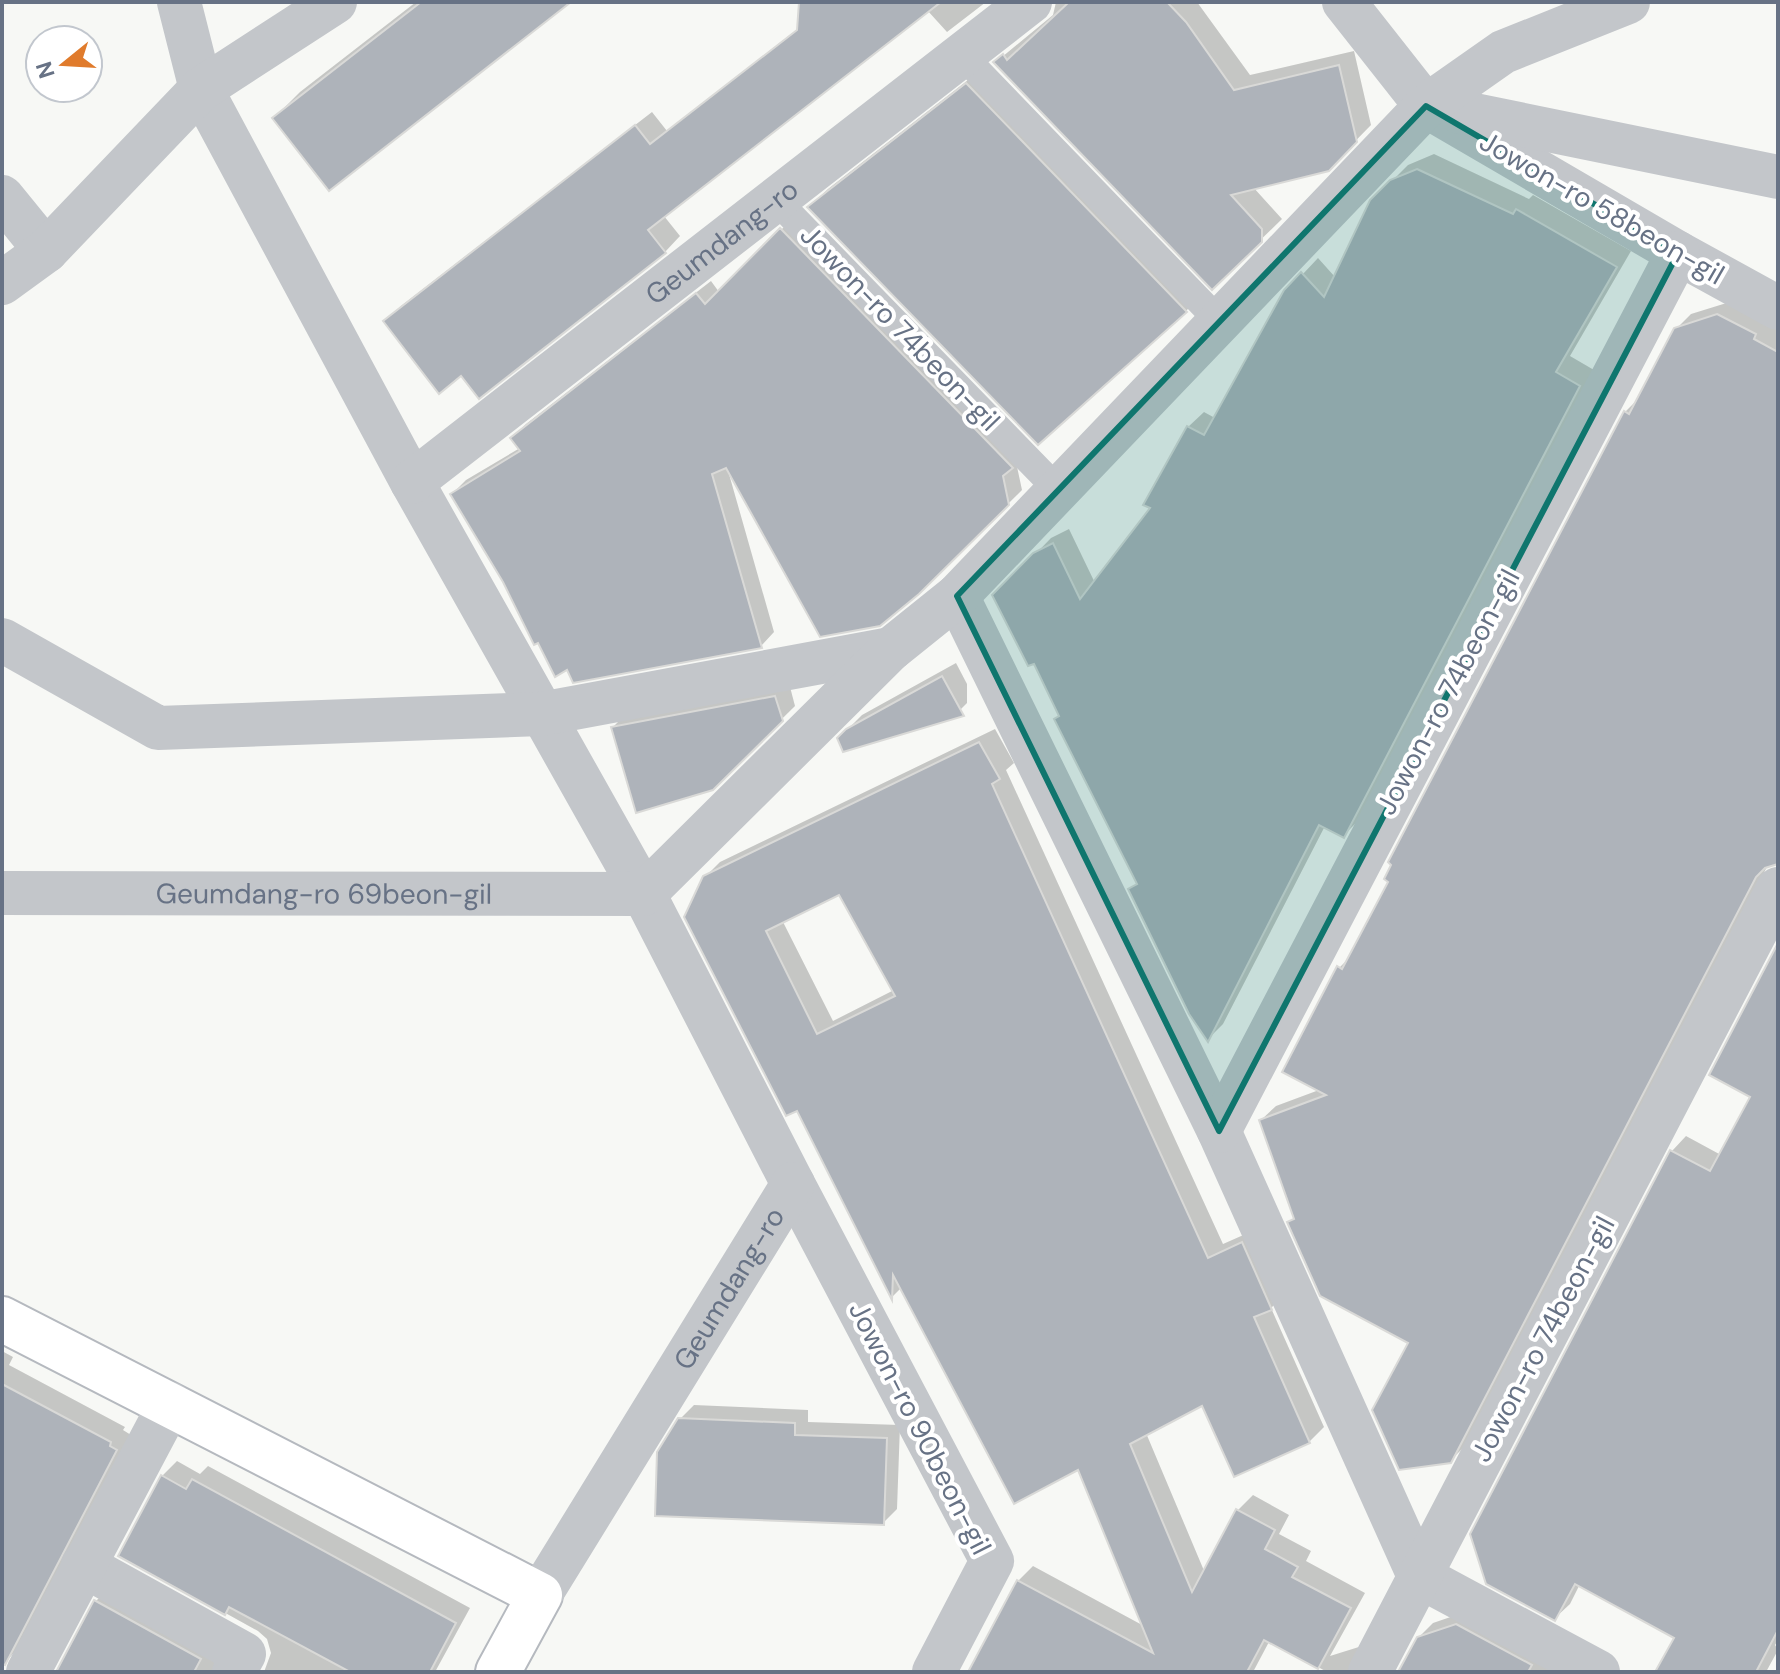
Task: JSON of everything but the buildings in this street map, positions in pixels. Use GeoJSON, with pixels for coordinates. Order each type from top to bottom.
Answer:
{"type":"FeatureCollection","features":[{"type":"Feature","properties":{"kind":"street","name":"Geumdang-ro"},"geometry":{"type":"LineString","coordinates":[[179,2],[201,89],[412,482],[644,894],[793,1184],[540,1595],[498,1672]]}},
{"type":"Feature","properties":{"kind":"street"},"geometry":{"type":"LineString","coordinates":[[2,283],[46,251],[201,89],[335,2]]}},
{"type":"Feature","properties":{"kind":"street","name":"Geumdang-ro"},"geometry":{"type":"LineString","coordinates":[[412,482],[1030,2]]}},
{"type":"Feature","properties":{"kind":"street","name":"Jowon-ro 58beon-gil"},"geometry":{"type":"LineString","coordinates":[[1344,2],[1426,106],[1778,308]]}},
{"type":"Feature","properties":{"kind":"street"},"geometry":{"type":"LineString","coordinates":[[644,894],[891,649],[957,596],[1426,106],[1503,52],[1628,2]]}},
{"type":"Feature","properties":{"kind":"street","name":"Jowon-ro 58beon-gil"},"geometry":{"type":"LineString","coordinates":[[1426,106],[1778,177]]}},
{"type":"Feature","properties":{"kind":"street"},"geometry":{"type":"LineString","coordinates":[[2,197],[46,251]]}},
{"type":"Feature","properties":{"kind":"street","name":"Jowon-ro 74beon-gil"},"geometry":{"type":"LineString","coordinates":[[1219,1131],[1678,253]]}},
{"type":"Feature","properties":{"kind":"street"},"geometry":{"type":"LineString","coordinates":[[957,596],[1219,1131],[1419,1576],[1598,1672]]}},
{"type":"Feature","properties":{"kind":"street"},"geometry":{"type":"LineString","coordinates":[[2,640],[158,728],[541,714],[891,649]]}},
{"type":"Feature","properties":{"kind":"street","name":"Jowon-ro 74beon-gil"},"geometry":{"type":"LineString","coordinates":[[1370,1672],[1778,889]]}},
{"type":"Feature","properties":{"kind":"street","name":"Geumdang-ro 69beon-gil"},"geometry":{"type":"LineString","coordinates":[[2,893],[644,894]]}},
{"type":"Feature","properties":{"kind":"street","name":"Jowon-ro 90beon-gil"},"geometry":{"type":"LineString","coordinates":[[793,1184],[992,1561],[934,1672]]}},
{"type":"Feature","properties":{"kind":"street"},"geometry":{"type":"LineString","coordinates":[[2,1319],[540,1595]]}},
{"type":"Feature","properties":{"kind":"street"},"geometry":{"type":"LineString","coordinates":[[28,1672],[170,1404]]}},
{"type":"Feature","properties":{"kind":"street"},"geometry":{"type":"LineString","coordinates":[[83,1565],[244,1654],[234,1672]]}},
{"type":"Feature","properties":{"kind":"lane"},"geometry":{"type":"LineString","coordinates":[[962,55],[1219,321]]}},
{"type":"Feature","properties":{"kind":"lane","name":"Jowon-ro 74beon-gil"},"geometry":{"type":"LineString","coordinates":[[776,200],[1058,490]]}},
{"type":"Feature","properties":{"kind":"highlighted area"},"geometry":{"type":"Polygon","coordinates":[[[1426,106],[1678,253],[1219,1131],[957,596],[1426,106]]]}}]}
